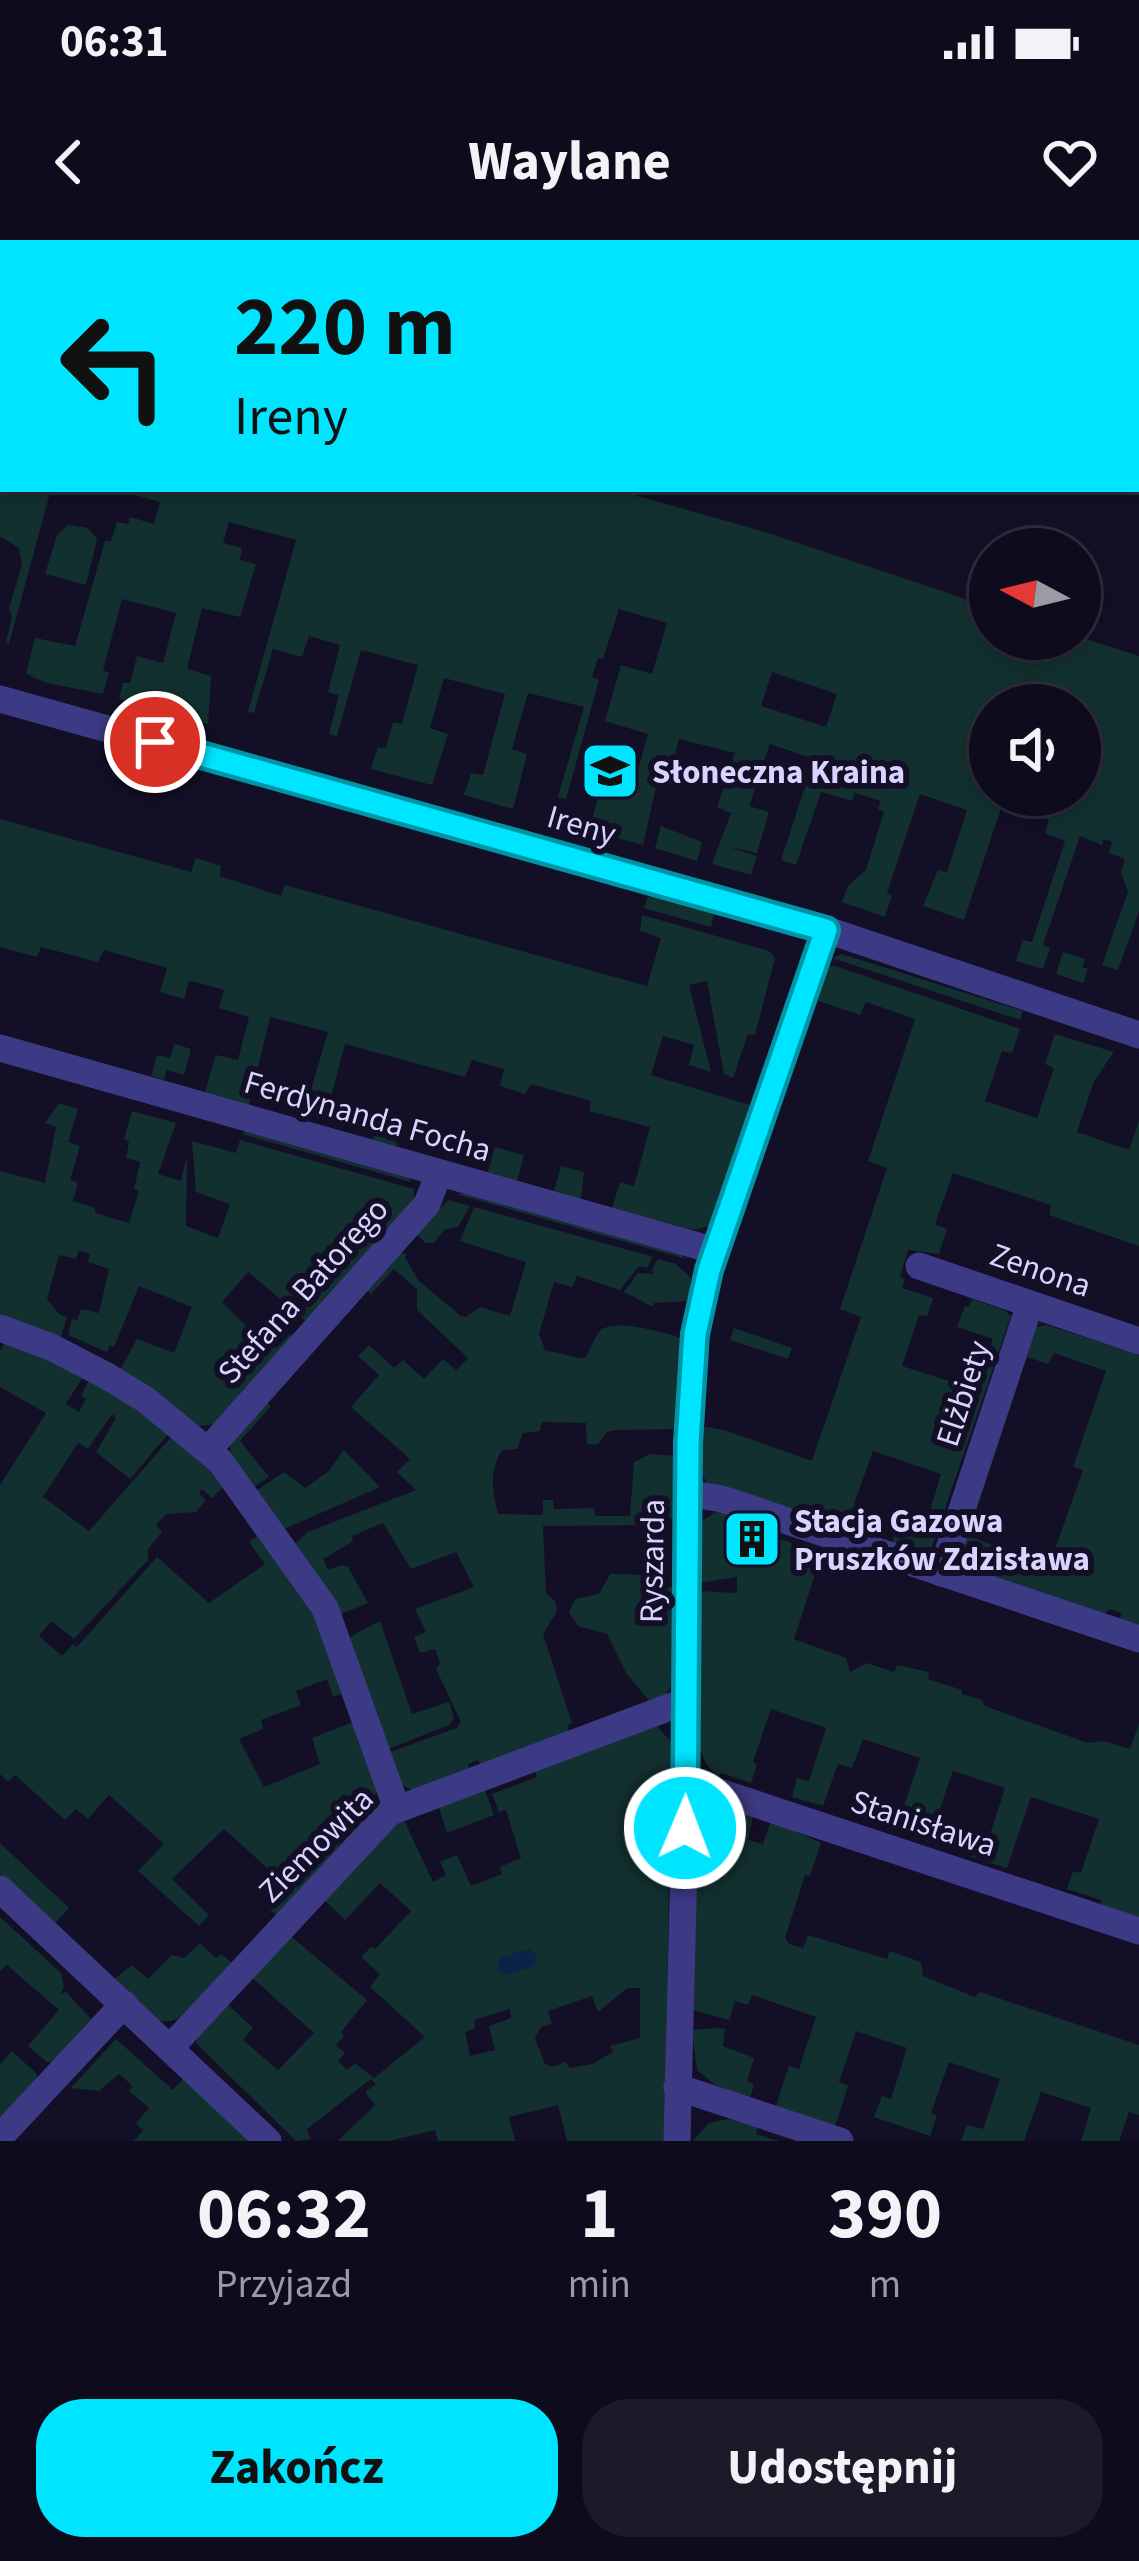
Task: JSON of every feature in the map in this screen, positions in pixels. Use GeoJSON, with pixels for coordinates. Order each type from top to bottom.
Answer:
{"type":"FeatureCollection","features":[{"type":"Feature","properties":{"kind":"street","name":"Ireny"},"geometry":{"type":"LineString","coordinates":[[0,699],[826,930],[1139,1035]]}},
{"type":"Feature","properties":{"kind":"street","name":"Ryszarda"},"geometry":{"type":"LineString","coordinates":[[677,2141],[687,1493],[695,1334],[716,1251],[826,930]]}},
{"type":"Feature","properties":{"kind":"street","name":"Ferdynanda Focha"},"geometry":{"type":"LineString","coordinates":[[0,1048],[716,1251]]}},
{"type":"Feature","properties":{"kind":"street","name":"Stefana Batorego"},"geometry":{"type":"LineString","coordinates":[[209,1449],[427,1204],[440,1173]]}},
{"type":"Feature","properties":{"kind":"street","name":"Zenona"},"geometry":{"type":"LineString","coordinates":[[919,1266],[1139,1341]]}},
{"type":"Feature","properties":{"kind":"street","name":"Elżbiety"},"geometry":{"type":"LineString","coordinates":[[941,1573],[1030,1304]]}},
{"type":"Feature","properties":{"kind":"street"},"geometry":{"type":"LineString","coordinates":[[0,1328],[107,1376],[209,1449],[325,1608],[397,1809]]}},
{"type":"Feature","properties":{"kind":"street"},"geometry":{"type":"LineString","coordinates":[[687,1493],[722,1499],[1139,1640]]}},
{"type":"Feature","properties":{"kind":"street","name":"Ziemowita"},"geometry":{"type":"LineString","coordinates":[[170,2048],[378,1822],[397,1809],[686,1701]]}},
{"type":"Feature","properties":{"kind":"street","name":"Stanisława"},"geometry":{"type":"LineString","coordinates":[[686,1781],[1139,1931]]}},
{"type":"Feature","properties":{"kind":"street"},"geometry":{"type":"LineString","coordinates":[[0,1889],[268,2141]]}},
{"type":"Feature","properties":{"kind":"street"},"geometry":{"type":"LineString","coordinates":[[0,2137],[124,2004]]}},
{"type":"Feature","properties":{"kind":"street"},"geometry":{"type":"LineString","coordinates":[[677,2086],[840,2141]]}},
{"type":"Feature","properties":{"kind":"green space"},"geometry":{"type":"Polygon","coordinates":[[[0,492],[50,492],[9,644],[9,609],[22,564],[19,548],[0,536],[0,492]]]}},
{"type":"Feature","properties":{"kind":"green space"},"geometry":{"type":"Polygon","coordinates":[[[124,492],[625,492],[765,532],[969,600],[969,660],[1101,660],[1101,644],[1139,656],[1139,911],[1118,970],[1102,965],[1128,892],[1121,873],[1125,859],[1109,853],[1112,842],[1104,839],[1102,845],[1080,836],[1043,945],[1050,948],[1043,969],[1016,961],[1023,940],[1032,942],[1065,841],[1045,833],[1049,820],[1036,816],[1101,816],[1101,684],[969,684],[969,816],[998,816],[964,920],[923,906],[938,870],[947,872],[967,810],[920,794],[887,893],[892,895],[885,917],[842,902],[848,886],[866,870],[884,812],[878,809],[881,801],[855,793],[852,801],[821,792],[796,865],[781,860],[814,759],[770,744],[749,806],[769,812],[757,853],[729,847],[757,856],[751,875],[712,864],[731,813],[717,807],[735,753],[679,739],[667,785],[657,783],[643,845],[589,830],[603,780],[633,788],[648,734],[605,721],[621,665],[652,674],[667,623],[619,609],[592,677],[599,680],[566,799],[558,797],[584,707],[528,693],[512,749],[527,754],[513,809],[464,795],[471,773],[483,775],[505,694],[444,678],[430,728],[448,734],[432,785],[371,769],[378,747],[386,748],[393,722],[402,724],[418,665],[361,650],[337,736],[329,734],[339,695],[328,692],[340,645],[309,636],[302,657],[273,649],[254,713],[248,712],[296,540],[229,522],[223,543],[242,548],[240,560],[256,564],[240,617],[202,608],[187,669],[211,676],[208,724],[119,699],[123,683],[130,683],[137,656],[163,663],[176,613],[122,599],[103,670],[109,673],[103,694],[26,674],[35,638],[75,646],[105,541],[111,541],[117,522],[128,524],[130,517],[154,524],[160,502],[124,492]],[[772,672],[761,706],[826,727],[837,694],[772,672]]]}},
{"type":"Feature","properties":{"kind":"green space"},"geometry":{"type":"Polygon","coordinates":[[[68,525],[88,528],[97,539],[86,585],[45,574],[57,535],[68,525]]]}},
{"type":"Feature","properties":{"kind":"green space"},"geometry":{"type":"Polygon","coordinates":[[[0,819],[191,872],[196,858],[221,866],[220,876],[281,896],[285,885],[647,986],[661,938],[640,931],[642,915],[769,951],[775,958],[755,1035],[748,1034],[733,1078],[724,1074],[707,981],[689,985],[711,1072],[689,1065],[694,1045],[663,1036],[651,1075],[753,1106],[710,1226],[693,1230],[612,1208],[620,1182],[634,1186],[650,1127],[589,1111],[591,1101],[531,1084],[525,1094],[500,1086],[504,1069],[472,1060],[465,1077],[345,1044],[330,1100],[310,1093],[328,1032],[270,1017],[249,1105],[205,1092],[216,1055],[238,1060],[249,1017],[219,1008],[224,990],[192,981],[184,999],[160,992],[167,968],[104,950],[98,962],[41,947],[37,957],[0,947],[0,819]]]}},
{"type":"Feature","properties":{"kind":"green space"},"geometry":{"type":"Polygon","coordinates":[[[661,826],[702,842],[697,861],[655,848],[661,826]]]}},
{"type":"Feature","properties":{"kind":"green space"},"geometry":{"type":"Polygon","coordinates":[[[653,895],[714,913],[711,927],[644,908],[653,895]]]}},
{"type":"Feature","properties":{"kind":"green space"},"geometry":{"type":"Polygon","coordinates":[[[1063,952],[1085,959],[1082,967],[1088,969],[1083,983],[1056,974],[1063,952]]]}},
{"type":"Feature","properties":{"kind":"green space"},"geometry":{"type":"Polygon","coordinates":[[[842,954],[1023,1011],[1020,1020],[832,958],[842,954]]]}},
{"type":"Feature","properties":{"kind":"green space"},"geometry":{"type":"Polygon","coordinates":[[[835,966],[1020,1029],[1012,1053],[1002,1051],[985,1101],[1037,1118],[1054,1068],[1045,1064],[1055,1034],[1114,1052],[1094,1081],[1077,1132],[1129,1150],[1139,1121],[1139,1246],[1049,1215],[1051,1205],[953,1173],[935,1224],[947,1229],[939,1254],[908,1250],[900,1277],[905,1279],[902,1288],[933,1298],[927,1316],[919,1315],[902,1366],[976,1386],[993,1339],[957,1327],[965,1306],[972,1299],[1011,1316],[929,1555],[891,1547],[898,1520],[925,1528],[941,1474],[873,1451],[854,1504],[862,1507],[857,1525],[842,1521],[837,1529],[707,1483],[701,1472],[702,1426],[812,1461],[861,1317],[840,1309],[887,1168],[868,1161],[915,1019],[866,1002],[860,1015],[816,1000],[826,967],[835,966]]]}},
{"type":"Feature","properties":{"kind":"green space"},"geometry":{"type":"Polygon","coordinates":[[[175,1044],[191,1049],[184,1075],[167,1070],[164,1080],[151,1076],[157,1055],[170,1058],[175,1044]]]}},
{"type":"Feature","properties":{"kind":"green space"},"geometry":{"type":"Polygon","coordinates":[[[59,1103],[78,1109],[68,1142],[80,1146],[70,1180],[78,1183],[73,1201],[129,1223],[139,1191],[134,1189],[140,1162],[126,1158],[129,1142],[124,1139],[132,1111],[176,1123],[158,1174],[181,1181],[187,1155],[186,1226],[218,1238],[230,1204],[196,1192],[192,1141],[236,1153],[240,1140],[414,1189],[414,1202],[308,1323],[248,1272],[222,1302],[262,1341],[276,1348],[290,1334],[295,1339],[215,1424],[198,1426],[119,1372],[137,1339],[174,1353],[192,1307],[139,1286],[114,1347],[110,1345],[107,1352],[68,1335],[81,1309],[99,1313],[109,1269],[88,1262],[90,1254],[79,1250],[76,1259],[59,1255],[47,1299],[67,1317],[60,1340],[0,1318],[0,1171],[45,1183],[56,1127],[45,1123],[59,1103]]]}},
{"type":"Feature","properties":{"kind":"green space"},"geometry":{"type":"Polygon","coordinates":[[[380,1115],[402,1121],[396,1147],[373,1140],[376,1129],[370,1127],[371,1120],[378,1121],[380,1115]]]}},
{"type":"Feature","properties":{"kind":"green space"},"geometry":{"type":"Polygon","coordinates":[[[246,1130],[408,1176],[411,1182],[242,1134],[246,1130]]]}},
{"type":"Feature","properties":{"kind":"green space"},"geometry":{"type":"Polygon","coordinates":[[[494,1147],[524,1155],[517,1181],[488,1172],[494,1147]]]}},
{"type":"Feature","properties":{"kind":"green space"},"geometry":{"type":"Polygon","coordinates":[[[561,1166],[584,1172],[581,1199],[554,1191],[561,1166]]]}},
{"type":"Feature","properties":{"kind":"green space"},"geometry":{"type":"Polygon","coordinates":[[[456,1194],[681,1255],[686,1259],[456,1194]]]}},
{"type":"Feature","properties":{"kind":"green space"},"geometry":{"type":"Polygon","coordinates":[[[449,1200],[470,1206],[458,1227],[445,1229],[434,1243],[425,1243],[415,1232],[449,1200]]]}},
{"type":"Feature","properties":{"kind":"green space"},"geometry":{"type":"Polygon","coordinates":[[[474,1207],[653,1257],[620,1290],[577,1276],[572,1287],[554,1282],[539,1334],[545,1350],[586,1357],[599,1332],[618,1325],[682,1338],[676,1429],[616,1430],[607,1432],[598,1444],[587,1444],[586,1423],[542,1422],[540,1431],[523,1433],[517,1449],[502,1450],[498,1458],[493,1481],[498,1514],[543,1515],[543,1500],[553,1500],[554,1509],[594,1508],[595,1516],[630,1516],[634,1462],[651,1454],[675,1456],[674,1518],[654,1524],[650,1520],[649,1525],[543,1526],[546,1593],[557,1611],[543,1634],[572,1723],[568,1737],[483,1769],[478,1760],[468,1764],[471,1773],[414,1791],[400,1784],[390,1752],[457,1728],[461,1722],[436,1669],[440,1663],[435,1649],[420,1653],[414,1637],[426,1632],[415,1609],[474,1587],[456,1552],[411,1569],[383,1523],[352,1536],[353,1541],[323,1559],[328,1570],[348,1567],[368,1603],[339,1615],[294,1545],[308,1532],[416,1490],[397,1472],[410,1459],[351,1407],[379,1375],[358,1356],[369,1345],[394,1368],[403,1360],[424,1379],[443,1359],[456,1370],[468,1358],[417,1310],[417,1289],[394,1269],[371,1294],[365,1289],[397,1252],[407,1254],[418,1280],[461,1316],[480,1307],[510,1316],[526,1262],[460,1241],[474,1207]]]}},
{"type":"Feature","properties":{"kind":"green space"},"geometry":{"type":"Polygon","coordinates":[[[658,1259],[676,1264],[691,1278],[689,1301],[654,1303],[653,1307],[624,1292],[638,1273],[654,1274],[658,1259]]]}},
{"type":"Feature","properties":{"kind":"green space"},"geometry":{"type":"Polygon","coordinates":[[[1047,1325],[1139,1355],[1139,1631],[1119,1621],[1122,1613],[1109,1609],[1103,1616],[960,1566],[963,1534],[1049,1566],[1083,1470],[1073,1467],[1106,1371],[1054,1353],[1048,1364],[1027,1357],[1036,1327],[1047,1325]]]}},
{"type":"Feature","properties":{"kind":"green space"},"geometry":{"type":"Polygon","coordinates":[[[734,1328],[792,1348],[788,1359],[730,1340],[734,1328]]]}},
{"type":"Feature","properties":{"kind":"green space"},"geometry":{"type":"Polygon","coordinates":[[[5,1342],[84,1375],[66,1404],[79,1412],[90,1378],[169,1433],[130,1479],[96,1452],[116,1418],[112,1414],[88,1449],[78,1443],[43,1497],[89,1531],[173,1435],[225,1485],[212,1498],[202,1489],[199,1494],[206,1500],[196,1512],[166,1514],[156,1525],[162,1532],[148,1549],[148,1560],[74,1639],[51,1621],[39,1636],[62,1656],[73,1644],[77,1647],[157,1557],[209,1603],[265,1564],[249,1542],[260,1534],[315,1611],[346,1692],[333,1697],[327,1679],[296,1691],[301,1705],[261,1720],[263,1729],[239,1739],[264,1787],[320,1764],[312,1738],[356,1721],[377,1787],[351,1838],[276,1915],[266,1905],[285,1884],[224,1829],[172,1879],[209,1915],[199,1926],[138,1871],[164,1844],[109,1795],[88,1819],[76,1809],[65,1820],[15,1775],[8,1782],[0,1774],[0,1485],[46,1413],[0,1387],[0,1351],[5,1342]]]}},
{"type":"Feature","properties":{"kind":"green space"},"geometry":{"type":"Polygon","coordinates":[[[265,1401],[271,1406],[240,1441],[269,1477],[253,1487],[231,1456],[230,1445],[265,1401]]]}},
{"type":"Feature","properties":{"kind":"green space"},"geometry":{"type":"Polygon","coordinates":[[[344,1450],[380,1487],[282,1530],[256,1491],[284,1472],[305,1488],[329,1471],[344,1450]]]}},
{"type":"Feature","properties":{"kind":"green space"},"geometry":{"type":"Polygon","coordinates":[[[720,1509],[774,1526],[771,1536],[822,1553],[794,1639],[846,1658],[850,1672],[867,1663],[894,1672],[897,1665],[929,1672],[928,1679],[962,1690],[985,1706],[1088,1743],[1104,1741],[1130,1749],[1139,1724],[1139,1923],[1099,1910],[1101,1900],[1067,1889],[1073,1871],[1081,1873],[1099,1819],[1031,1797],[1007,1868],[969,1856],[975,1837],[988,1841],[1005,1788],[953,1771],[935,1823],[949,1829],[943,1847],[884,1827],[890,1809],[902,1812],[920,1758],[863,1739],[852,1768],[838,1764],[823,1806],[792,1797],[797,1778],[809,1781],[826,1728],[771,1709],[751,1783],[721,1773],[718,1777],[698,1745],[699,1591],[737,1593],[737,1577],[699,1583],[702,1521],[720,1509]]]}},
{"type":"Feature","properties":{"kind":"green space"},"geometry":{"type":"Polygon","coordinates":[[[610,1574],[648,1575],[649,1587],[674,1587],[671,1685],[652,1704],[626,1673],[607,1634],[578,1626],[569,1612],[575,1599],[599,1594],[610,1574]]]}},
{"type":"Feature","properties":{"kind":"green space"},"geometry":{"type":"Polygon","coordinates":[[[380,1621],[412,1714],[449,1702],[454,1718],[449,1725],[388,1749],[348,1638],[380,1621]]]}},
{"type":"Feature","properties":{"kind":"green space"},"geometry":{"type":"Polygon","coordinates":[[[657,1726],[671,1742],[665,2141],[567,2141],[558,2105],[509,2117],[515,2141],[438,2141],[435,2130],[389,2141],[338,2141],[375,2105],[365,2092],[376,2084],[371,2079],[307,2129],[311,2139],[296,2141],[196,2043],[198,2034],[225,2002],[253,2028],[243,2040],[278,2070],[314,2033],[249,1975],[287,1933],[367,2000],[336,2045],[345,2053],[338,2061],[347,2070],[355,2063],[374,2078],[425,2037],[370,1987],[380,1974],[361,1957],[411,1911],[380,1883],[345,1920],[321,1897],[402,1816],[433,1882],[446,1875],[440,1862],[457,1855],[471,1886],[502,1874],[500,1867],[521,1858],[506,1810],[499,1812],[492,1794],[537,1777],[534,1768],[657,1726]],[[627,1988],[598,2012],[592,1996],[548,2011],[552,2024],[541,2027],[535,2038],[545,2064],[552,2067],[566,2062],[570,2068],[592,2064],[613,2052],[610,2046],[640,2038],[640,1988],[627,1988]],[[510,2009],[474,2020],[475,2028],[465,2032],[470,2056],[495,2050],[489,2026],[511,2018],[510,2009]]]}},
{"type":"Feature","properties":{"kind":"green space"},"geometry":{"type":"Polygon","coordinates":[[[484,1788],[494,1815],[447,1833],[438,1805],[484,1788]]]}},
{"type":"Feature","properties":{"kind":"green space"},"geometry":{"type":"Polygon","coordinates":[[[730,1804],[753,1817],[748,1840],[763,1844],[771,1820],[821,1843],[810,1876],[805,1875],[785,1938],[789,1944],[803,1948],[808,1935],[887,1959],[890,1951],[921,1962],[923,1976],[975,1997],[980,1992],[1139,2045],[1139,2115],[1129,2112],[1119,2141],[1081,2141],[1091,2108],[1041,2092],[1024,2141],[961,2141],[967,2125],[983,2129],[1000,2079],[949,2062],[931,2113],[937,2116],[930,2136],[874,2117],[882,2096],[891,2099],[907,2048],[856,2031],[839,2082],[848,2086],[835,2126],[776,2106],[789,2066],[799,2069],[816,2017],[752,1995],[748,2005],[735,2001],[729,2020],[693,2010],[697,1825],[712,1810],[730,1804]]]}},
{"type":"Feature","properties":{"kind":"green space"},"geometry":{"type":"Polygon","coordinates":[[[0,1843],[69,1908],[54,1924],[0,1874],[0,1843]]]}},
{"type":"Feature","properties":{"kind":"green space"},"geometry":{"type":"Polygon","coordinates":[[[0,1917],[61,1973],[64,1987],[60,1994],[66,1992],[91,2019],[53,2062],[28,2046],[59,2010],[7,1965],[0,1971],[0,1917]]]}},
{"type":"Feature","properties":{"kind":"green space"},"geometry":{"type":"Polygon","coordinates":[[[200,1943],[216,1958],[221,1954],[233,1964],[178,2018],[157,2020],[113,1980],[132,1965],[148,1979],[172,1955],[184,1958],[200,1943]]]}},
{"type":"Feature","properties":{"kind":"green space"},"geometry":{"type":"Polygon","coordinates":[[[725,2029],[723,2046],[754,2058],[747,2081],[754,2085],[750,2098],[717,2086],[697,2070],[692,2030],[725,2029]]]}},
{"type":"Feature","properties":{"kind":"green space"},"geometry":{"type":"Polygon","coordinates":[[[116,2039],[173,2090],[183,2079],[250,2141],[134,2141],[143,2130],[136,2123],[149,2108],[129,2091],[133,2086],[119,2074],[99,2091],[71,2088],[116,2039]]]}},
{"type":"Feature","properties":{"kind":"green space"},"geometry":{"type":"Polygon","coordinates":[[[12,2051],[37,2079],[0,2119],[0,2065],[12,2051]]]}},
{"type":"Feature","properties":{"kind":"green space"},"geometry":{"type":"Polygon","coordinates":[[[729,2119],[758,2126],[756,2134],[778,2141],[693,2141],[709,2123],[729,2119]]]}},
{"type":"Feature","properties":{"kind":"water"},"geometry":{"type":"Polygon","coordinates":[[[529,1949],[536,1955],[535,1966],[505,1975],[498,1972],[499,1958],[529,1949]]]}},
{"type":"Feature","properties":{"kind":"place","name":"Słoneczna Kraina"},"geometry":{"type":"Point","coordinates":[610,771]}},
{"type":"Feature","properties":{"kind":"place","name":"Stacja Gazowa Pruszków Zdzisława"},"geometry":{"type":"Point","coordinates":[752,1539]}},
{"type":"Feature","properties":{"kind":"route"},"geometry":{"type":"LineString","coordinates":[[155,742],[826,930],[709,1270],[697,1319],[687,1493],[685,1828]]}}]}
